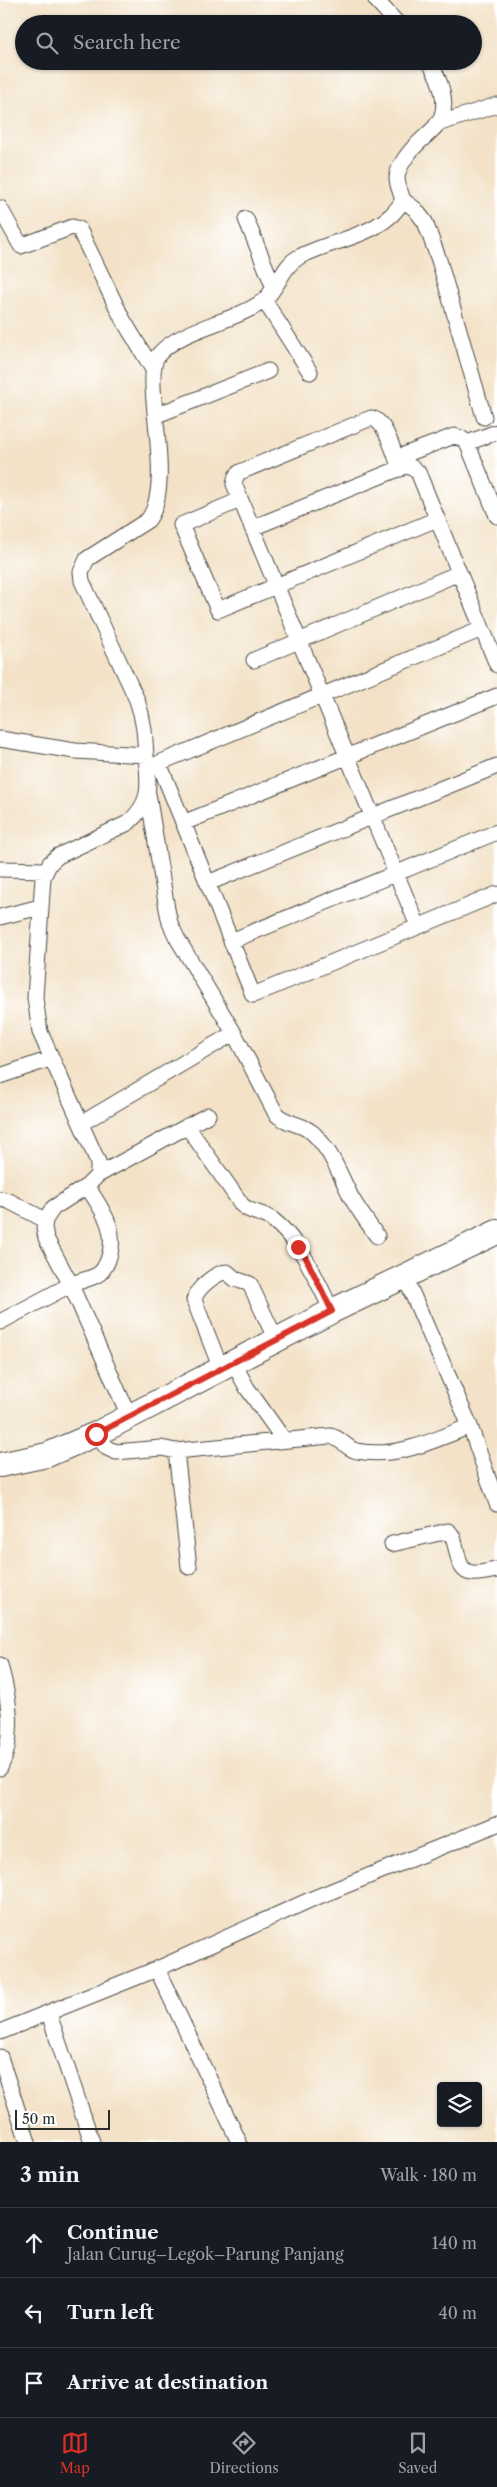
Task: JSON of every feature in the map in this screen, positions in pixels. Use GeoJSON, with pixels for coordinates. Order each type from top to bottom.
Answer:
{"type":"FeatureCollection","features":[{"type":"Feature","properties":{"kind":"main road"},"geometry":{"type":"LineString","coordinates":[[0,1465],[47,1455],[96,1434],[332,1311],[497,1232]]}},
{"type":"Feature","properties":{"kind":"street"},"geometry":{"type":"LineString","coordinates":[[376,0],[390,15]]}},
{"type":"Feature","properties":{"kind":"street"},"geometry":{"type":"LineString","coordinates":[[434,70],[443,94],[444,107],[437,124],[411,149],[401,164],[397,177],[403,200],[415,209],[425,222],[436,250],[447,281],[484,417]]}},
{"type":"Feature","properties":{"kind":"street"},"geometry":{"type":"LineString","coordinates":[[437,124],[497,105]]}},
{"type":"Feature","properties":{"kind":"street"},"geometry":{"type":"LineString","coordinates":[[377,1236],[359,1211],[337,1165],[319,1139],[306,1128],[285,1121],[276,1114],[234,1032],[170,923],[148,793],[146,735],[137,700],[82,581],[81,572],[87,559],[148,520],[155,512],[159,488],[157,415],[152,368],[155,359],[166,348],[264,300],[296,259],[371,228],[393,213],[403,200]]}},
{"type":"Feature","properties":{"kind":"street"},"geometry":{"type":"LineString","coordinates":[[0,208],[20,246],[72,227],[79,229],[122,318],[152,368]]}},
{"type":"Feature","properties":{"kind":"street"},"geometry":{"type":"LineString","coordinates":[[246,219],[274,288]]}},
{"type":"Feature","properties":{"kind":"street"},"geometry":{"type":"LineString","coordinates":[[264,300],[310,372]]}},
{"type":"Feature","properties":{"kind":"street"},"geometry":{"type":"LineString","coordinates":[[157,415],[268,371]]}},
{"type":"Feature","properties":{"kind":"street"},"geometry":{"type":"LineString","coordinates":[[398,463],[382,425],[376,419],[371,418],[240,472],[236,476],[234,484],[418,926]]}},
{"type":"Feature","properties":{"kind":"street"},"geometry":{"type":"LineString","coordinates":[[467,443],[497,432]]}},
{"type":"Feature","properties":{"kind":"street"},"geometry":{"type":"LineString","coordinates":[[252,528],[454,436],[461,438],[467,443],[497,516]]}},
{"type":"Feature","properties":{"kind":"street"},"geometry":{"type":"LineString","coordinates":[[398,463],[418,472],[497,665]]}},
{"type":"Feature","properties":{"kind":"street"},"geometry":{"type":"LineString","coordinates":[[240,500],[181,525],[218,610],[437,519]]}},
{"type":"Feature","properties":{"kind":"street"},"geometry":{"type":"LineString","coordinates":[[254,660],[460,573]]}},
{"type":"Feature","properties":{"kind":"street"},"geometry":{"type":"LineString","coordinates":[[482,629],[160,763],[253,995],[497,894]]}},
{"type":"Feature","properties":{"kind":"street"},"geometry":{"type":"LineString","coordinates":[[183,823],[497,696]]}},
{"type":"Feature","properties":{"kind":"street"},"geometry":{"type":"LineString","coordinates":[[0,739],[76,751],[146,755]]}},
{"type":"Feature","properties":{"kind":"street"},"geometry":{"type":"LineString","coordinates":[[208,883],[497,766]]}},
{"type":"Feature","properties":{"kind":"street"},"geometry":{"type":"LineString","coordinates":[[98,1175],[98,1162],[82,1123],[50,1059],[40,1032],[35,998],[41,921],[40,907],[45,870],[58,856],[128,823],[143,806],[148,793]]}},
{"type":"Feature","properties":{"kind":"street"},"geometry":{"type":"LineString","coordinates":[[231,940],[497,832]]}},
{"type":"Feature","properties":{"kind":"street"},"geometry":{"type":"LineString","coordinates":[[0,869],[45,870]]}},
{"type":"Feature","properties":{"kind":"street"},"geometry":{"type":"LineString","coordinates":[[0,917],[40,907]]}},
{"type":"Feature","properties":{"kind":"street"},"geometry":{"type":"LineString","coordinates":[[82,1123],[234,1032]]}},
{"type":"Feature","properties":{"kind":"street"},"geometry":{"type":"LineString","coordinates":[[0,1076],[50,1059]]}},
{"type":"Feature","properties":{"kind":"street"},"geometry":{"type":"LineString","coordinates":[[129,1416],[71,1285],[46,1238],[45,1220],[53,1208],[87,1186],[98,1175],[208,1114]]}},
{"type":"Feature","properties":{"kind":"street"},"geometry":{"type":"LineString","coordinates":[[187,1126],[242,1205],[248,1211],[272,1219],[304,1254],[332,1311]]}},
{"type":"Feature","properties":{"kind":"street"},"geometry":{"type":"LineString","coordinates":[[0,1322],[102,1271],[107,1263],[113,1242],[106,1217],[87,1186]]}},
{"type":"Feature","properties":{"kind":"street"},"geometry":{"type":"LineString","coordinates":[[0,1199],[18,1205],[45,1220]]}},
{"type":"Feature","properties":{"kind":"street"},"geometry":{"type":"LineString","coordinates":[[276,1340],[250,1284],[234,1279],[227,1272],[222,1272],[199,1289],[194,1300],[227,1366],[247,1388],[284,1440]]}},
{"type":"Feature","properties":{"kind":"street"},"geometry":{"type":"LineString","coordinates":[[404,1277],[470,1426],[497,1504]]}},
{"type":"Feature","properties":{"kind":"street"},"geometry":{"type":"LineString","coordinates":[[96,1434],[107,1448],[116,1452],[161,1448],[176,1451],[330,1436],[341,1439],[354,1451],[392,1452],[470,1426]]}},
{"type":"Feature","properties":{"kind":"street"},"geometry":{"type":"LineString","coordinates":[[176,1451],[189,1567]]}},
{"type":"Feature","properties":{"kind":"street"},"geometry":{"type":"LineString","coordinates":[[392,1544],[448,1531],[452,1534],[465,1570],[471,1574],[497,1570]]}},
{"type":"Feature","properties":{"kind":"street"},"geometry":{"type":"LineString","coordinates":[[0,1665],[5,1710],[6,1754],[0,1768]]}},
{"type":"Feature","properties":{"kind":"street"},"geometry":{"type":"LineString","coordinates":[[0,2032],[49,2014],[157,1969],[312,1900],[497,1824]]}},
{"type":"Feature","properties":{"kind":"street"},"geometry":{"type":"LineString","coordinates":[[157,1969],[239,2142]]}},
{"type":"Feature","properties":{"kind":"street"},"geometry":{"type":"LineString","coordinates":[[49,2014],[92,2142]]}},
{"type":"Feature","properties":{"kind":"street"},"geometry":{"type":"LineString","coordinates":[[0,2057],[28,2142]]}},
{"type":"Feature","properties":{"kind":"route"},"geometry":{"type":"LineString","coordinates":[[96,1434],[332,1311],[304,1254],[298,1247]]}}]}
